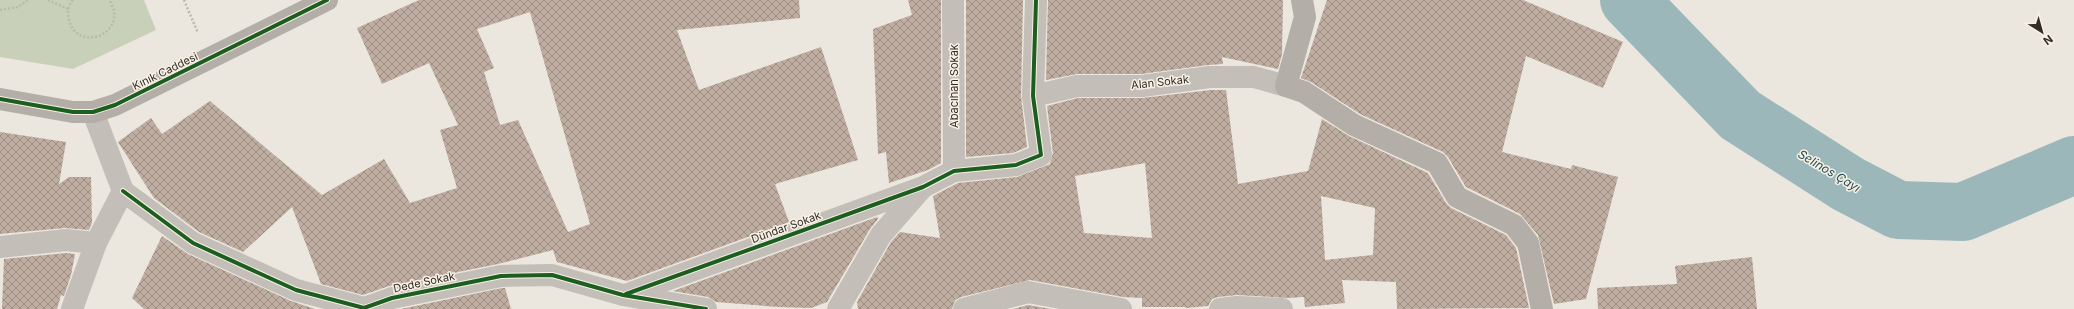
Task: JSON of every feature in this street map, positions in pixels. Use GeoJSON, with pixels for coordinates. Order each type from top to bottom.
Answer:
{"type":"FeatureCollection","features":[{"type":"Feature","properties":{"kind":"main road","name":"Kınık Caddesi"},"geometry":{"type":"LineString","coordinates":[[0,99],[73,112],[93,112],[115,105],[138,95],[327,0]]}},
{"type":"Feature","properties":{"kind":"main road"},"geometry":{"type":"LineString","coordinates":[[1302,0],[1305,17],[1286,86],[1304,92],[1354,125],[1437,163],[1457,197],[1514,225],[1528,244],[1542,309]]}},
{"type":"Feature","properties":{"kind":"street","name":"Abacıhan Sokak"},"geometry":{"type":"LineString","coordinates":[[953,0],[954,171]]}},
{"type":"Feature","properties":{"kind":"street"},"geometry":{"type":"LineString","coordinates":[[954,171],[1016,165],[1041,155],[1033,96],[1036,0]]}},
{"type":"Feature","properties":{"kind":"street","name":"Alan Sokak"},"geometry":{"type":"LineString","coordinates":[[1033,96],[1077,86],[1142,86],[1210,77],[1254,77],[1286,86]]}},
{"type":"Feature","properties":{"kind":"street"},"geometry":{"type":"LineString","coordinates":[[72,309],[96,243],[123,190],[93,112]]}},
{"type":"Feature","properties":{"kind":"street","name":"Dündar Sokak"},"geometry":{"type":"LineString","coordinates":[[623,295],[923,187],[954,171]]}},
{"type":"Feature","properties":{"kind":"street"},"geometry":{"type":"LineString","coordinates":[[838,309],[881,235],[923,187]]}},
{"type":"Feature","properties":{"kind":"street","name":"Dede Sokak"},"geometry":{"type":"LineString","coordinates":[[123,190],[193,243],[296,290],[365,308],[392,298],[501,276],[552,275],[623,295],[706,309]]}},
{"type":"Feature","properties":{"kind":"street"},"geometry":{"type":"LineString","coordinates":[[0,247],[66,240],[96,243]]}},
{"type":"Feature","properties":{"kind":"street"},"geometry":{"type":"LineString","coordinates":[[964,309],[1028,292],[1072,305],[1121,309]]}},
{"type":"Feature","properties":{"kind":"street"},"geometry":{"type":"LineString","coordinates":[[1220,309],[1237,307],[1282,309]]}},
{"type":"Feature","properties":{"kind":"path"},"geometry":{"type":"LineString","coordinates":[[0,10],[18,7],[28,0]]}},
{"type":"Feature","properties":{"kind":"path"},"geometry":{"type":"LineString","coordinates":[[48,0],[68,9]]}},
{"type":"Feature","properties":{"kind":"path"},"geometry":{"type":"LineString","coordinates":[[73,0],[68,9],[70,24],[74,31],[80,36],[96,38],[103,35],[113,23],[114,8],[109,0]]}},
{"type":"Feature","properties":{"kind":"path"},"geometry":{"type":"LineString","coordinates":[[184,0],[198,34]]}},
{"type":"Feature","properties":{"kind":"green space"},"geometry":{"type":"Polygon","coordinates":[[[0,0],[144,0],[156,30],[73,69],[0,57],[0,0]]]}},
{"type":"Feature","properties":{"kind":"building"},"geometry":{"type":"Polygon","coordinates":[[[419,0],[799,0],[800,18],[677,30],[699,90],[821,47],[858,160],[775,184],[789,222],[627,281],[557,262],[553,250],[498,264],[389,286],[363,295],[321,284],[292,207],[243,252],[199,232],[154,198],[118,142],[151,118],[162,134],[210,101],[322,195],[384,159],[410,203],[457,188],[440,130],[458,125],[429,63],[382,84],[357,28],[419,0]],[[530,12],[477,29],[494,68],[484,72],[500,125],[518,120],[568,232],[590,224],[530,12]]]}},
{"type":"Feature","properties":{"kind":"building"},"geometry":{"type":"Polygon","coordinates":[[[908,0],[941,0],[941,163],[928,170],[889,183],[886,152],[878,154],[873,29],[912,15],[908,0]]]}},
{"type":"Feature","properties":{"kind":"building"},"geometry":{"type":"Polygon","coordinates":[[[966,0],[1023,0],[1021,96],[1027,147],[1013,153],[966,157],[966,0]]]}},
{"type":"Feature","properties":{"kind":"building"},"geometry":{"type":"Polygon","coordinates":[[[1048,0],[1283,0],[1282,54],[1278,69],[1222,57],[1223,64],[1141,74],[1077,74],[1046,80],[1048,0]]]}},
{"type":"Feature","properties":{"kind":"building"},"geometry":{"type":"Polygon","coordinates":[[[1327,0],[1523,0],[1623,42],[1603,88],[1526,56],[1502,152],[1571,169],[1572,165],[1618,177],[1586,299],[1554,304],[1538,235],[1520,214],[1466,187],[1448,157],[1443,152],[1360,114],[1311,82],[1301,78],[1327,0]]]}},
{"type":"Feature","properties":{"kind":"building"},"geometry":{"type":"Polygon","coordinates":[[[1211,90],[1226,90],[1238,184],[1308,171],[1322,119],[1349,136],[1428,173],[1446,203],[1451,208],[1506,235],[1516,248],[1529,308],[1397,309],[1396,282],[1342,280],[1345,303],[1305,307],[1304,297],[1288,298],[1237,295],[1212,299],[1208,306],[1186,308],[1142,307],[1142,298],[1123,297],[1030,280],[961,297],[955,300],[952,309],[858,309],[857,302],[891,242],[900,232],[940,238],[933,196],[958,183],[1017,177],[1050,164],[1053,153],[1047,106],[1078,98],[1142,98],[1211,90]],[[1145,163],[1075,176],[1084,233],[1152,238],[1145,163]],[[1321,196],[1325,260],[1373,255],[1375,208],[1321,196]]]}},
{"type":"Feature","properties":{"kind":"building"},"geometry":{"type":"Polygon","coordinates":[[[0,132],[66,142],[59,184],[69,177],[91,177],[92,223],[89,230],[65,228],[0,234],[0,132]]]}},
{"type":"Feature","properties":{"kind":"building"},"geometry":{"type":"Polygon","coordinates":[[[877,217],[878,219],[870,229],[827,302],[811,308],[716,302],[708,297],[673,291],[877,217]]]}},
{"type":"Feature","properties":{"kind":"building"},"geometry":{"type":"Polygon","coordinates":[[[162,236],[188,254],[291,301],[315,309],[144,309],[132,298],[162,236]]]}},
{"type":"Feature","properties":{"kind":"building"},"geometry":{"type":"Polygon","coordinates":[[[66,253],[75,254],[71,275],[64,296],[61,295],[57,309],[2,309],[4,259],[66,253]]]}},
{"type":"Feature","properties":{"kind":"building"},"geometry":{"type":"Polygon","coordinates":[[[1752,257],[1757,309],[1598,309],[1597,288],[1677,284],[1675,266],[1752,257]]]}},
{"type":"Feature","properties":{"kind":"building"},"geometry":{"type":"Polygon","coordinates":[[[502,288],[505,288],[511,309],[401,309],[502,288]]]}},
{"type":"Feature","properties":{"kind":"building"},"geometry":{"type":"Polygon","coordinates":[[[1028,305],[1051,309],[1013,309],[1028,305]]]}},
{"type":"Feature","properties":{"kind":"waterway","name":"Selinos Çayı"},"geometry":{"type":"LineString","coordinates":[[1629,0],[1740,115],[1848,184],[1898,210],[1963,212],[2074,165]]}},
{"type":"Feature","properties":{"kind":"cycle path"},"geometry":{"type":"LineString","coordinates":[[0,99],[73,112],[93,112],[115,105],[327,0]]}},
{"type":"Feature","properties":{"kind":"cycle path"},"geometry":{"type":"LineString","coordinates":[[626,294],[923,187],[954,171],[1016,165],[1041,155],[1033,96],[1036,0]]}},
{"type":"Feature","properties":{"kind":"cycle path"},"geometry":{"type":"LineString","coordinates":[[123,191],[193,243],[296,290],[364,308],[392,298],[501,276],[552,275],[623,295],[706,309]]}}]}
